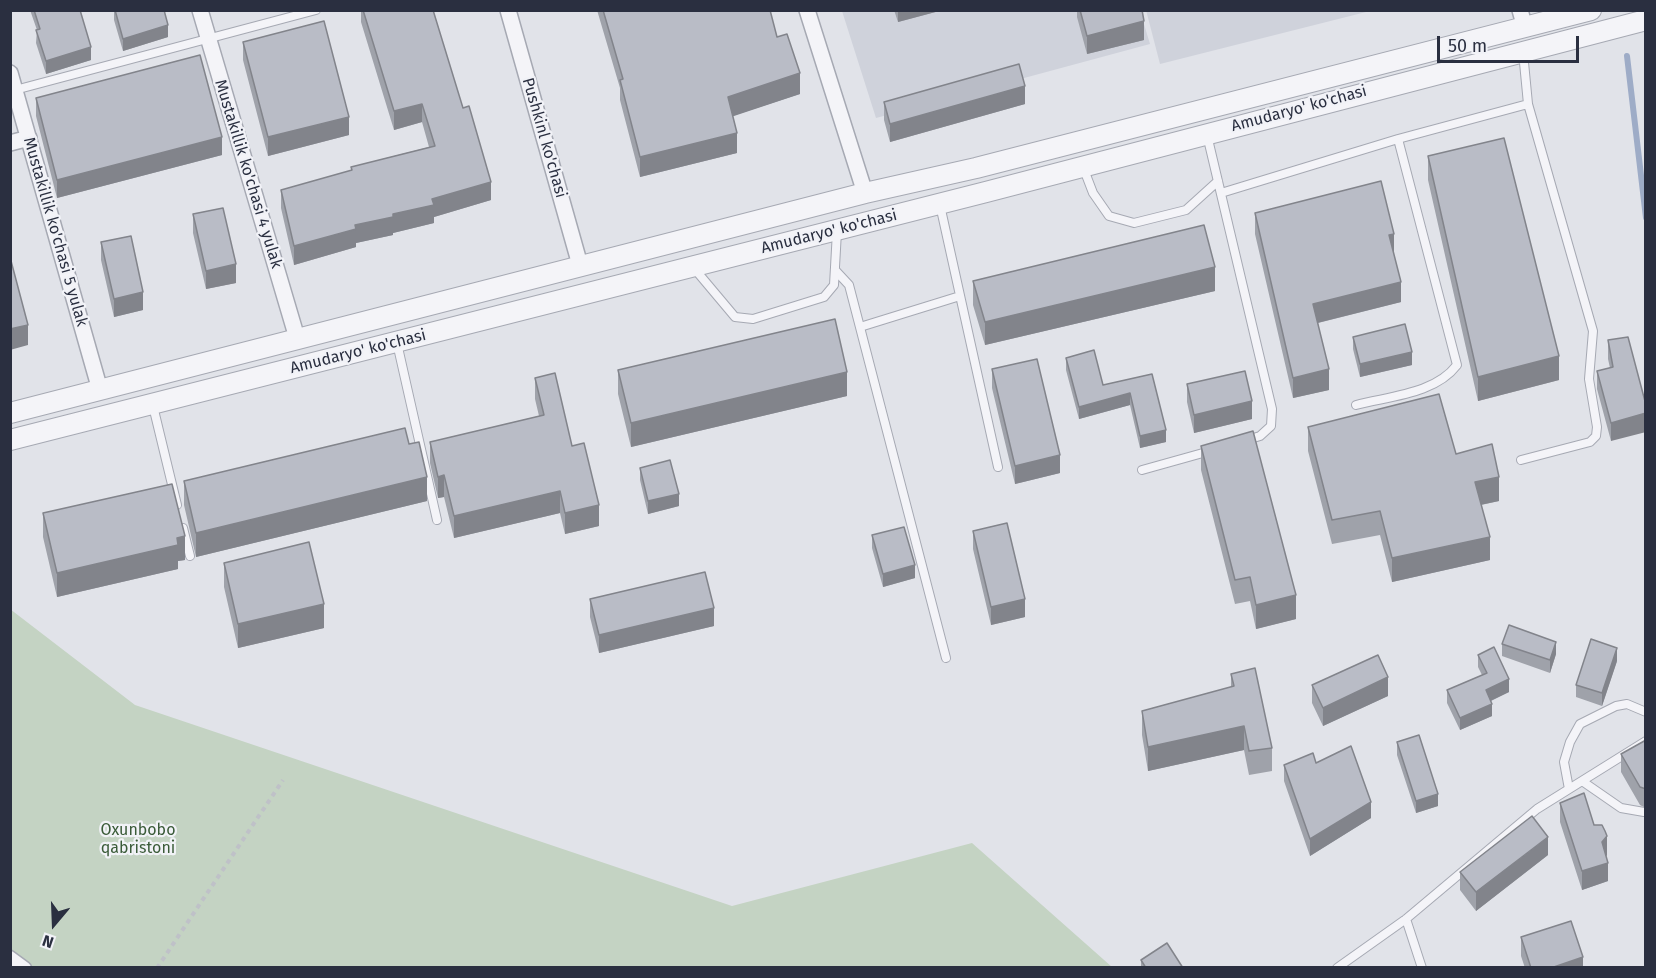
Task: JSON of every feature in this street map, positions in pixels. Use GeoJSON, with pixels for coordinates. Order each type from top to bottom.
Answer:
{"type":"FeatureCollection","features":[{"type":"Feature","properties":{"kind":"street","name":"Mustakillik ko'chasi 4 yulak"},"geometry":{"type":"LineString","coordinates":[[201,10],[297,338]]}},
{"type":"Feature","properties":{"kind":"street","name":"Pushkinl ko'chasi"},"geometry":{"type":"LineString","coordinates":[[507,10],[580,266]]}},
{"type":"Feature","properties":{"kind":"street"},"geometry":{"type":"LineString","coordinates":[[807,10],[865,193]]}},
{"type":"Feature","properties":{"kind":"street"},"geometry":{"type":"LineString","coordinates":[[10,413],[865,193],[976,168],[1522,19],[1568,17],[1591,10]]}},
{"type":"Feature","properties":{"kind":"street","name":"Amudaryo' ko'chasi"},"geometry":{"type":"LineString","coordinates":[[10,440],[940,204],[1523,50],[1646,20]]}},
{"type":"Feature","properties":{"kind":"street","name":"Mustakillik ko'chasi 5 yulak"},"geometry":{"type":"LineString","coordinates":[[10,73],[100,390]]}},
{"type":"Feature","properties":{"kind":"street"},"geometry":{"type":"LineString","coordinates":[[10,143],[29,138]]}},
{"type":"Feature","properties":{"kind":"street"},"geometry":{"type":"LineString","coordinates":[[580,266],[589,293]]}},
{"type":"Feature","properties":{"kind":"street"},"geometry":{"type":"LineString","coordinates":[[10,957],[25,968]]}},
{"type":"Feature","properties":{"kind":"lane"},"geometry":{"type":"LineString","coordinates":[[15,90],[316,10]]}},
{"type":"Feature","properties":{"kind":"lane"},"geometry":{"type":"LineString","coordinates":[[1521,460],[1590,442],[1596,435],[1597,427],[1589,379],[1593,331],[1528,104],[1523,50]]}},
{"type":"Feature","properties":{"kind":"lane"},"geometry":{"type":"LineString","coordinates":[[1221,193],[1398,139],[1528,104]]}},
{"type":"Feature","properties":{"kind":"lane"},"geometry":{"type":"LineString","coordinates":[[1207,134],[1272,409],[1271,426],[1260,436],[1239,442]]}},
{"type":"Feature","properties":{"kind":"lane"},"geometry":{"type":"LineString","coordinates":[[1356,405],[1432,386],[1448,377],[1457,365],[1398,139]]}},
{"type":"Feature","properties":{"kind":"lane"},"geometry":{"type":"LineString","coordinates":[[1083,166],[1094,193],[1109,216],[1134,223],[1186,210],[1218,181]]}},
{"type":"Feature","properties":{"kind":"lane"},"geometry":{"type":"LineString","coordinates":[[940,204],[998,467]]}},
{"type":"Feature","properties":{"kind":"lane"},"geometry":{"type":"LineString","coordinates":[[693,267],[735,317],[753,319],[824,297],[834,285],[837,230]]}},
{"type":"Feature","properties":{"kind":"lane"},"geometry":{"type":"LineString","coordinates":[[835,270],[849,285],[946,658]]}},
{"type":"Feature","properties":{"kind":"lane"},"geometry":{"type":"LineString","coordinates":[[860,327],[960,296]]}},
{"type":"Feature","properties":{"kind":"lane"},"geometry":{"type":"LineString","coordinates":[[396,342],[437,520]]}},
{"type":"Feature","properties":{"kind":"lane"},"geometry":{"type":"LineString","coordinates":[[152,404],[179,512]]}},
{"type":"Feature","properties":{"kind":"lane"},"geometry":{"type":"LineString","coordinates":[[1142,470],[1217,448]]}},
{"type":"Feature","properties":{"kind":"lane"},"geometry":{"type":"LineString","coordinates":[[182,523],[190,556]]}},
{"type":"Feature","properties":{"kind":"lane"},"geometry":{"type":"LineString","coordinates":[[1569,789],[1564,762],[1570,742],[1581,724],[1616,706],[1627,704],[1646,712]]}},
{"type":"Feature","properties":{"kind":"lane"},"geometry":{"type":"LineString","coordinates":[[1337,968],[1406,919],[1537,809],[1646,741]]}},
{"type":"Feature","properties":{"kind":"lane"},"geometry":{"type":"LineString","coordinates":[[1582,781],[1621,808],[1644,812]]}},
{"type":"Feature","properties":{"kind":"lane"},"geometry":{"type":"LineString","coordinates":[[1406,919],[1422,968]]}},
{"type":"Feature","properties":{"kind":"path"},"geometry":{"type":"LineString","coordinates":[[157,968],[283,780]]}},
{"type":"Feature","properties":{"kind":"shaded area"},"geometry":{"type":"Polygon","coordinates":[[[1146,10],[1370,10],[1370,11],[1160,64],[1146,10]]]}},
{"type":"Feature","properties":{"kind":"shaded area"},"geometry":{"type":"Polygon","coordinates":[[[842,11],[1140,11],[1150,44],[876,118],[842,11]]]}},
{"type":"Feature","properties":{"kind":"green space","name":"Oxunbobo qabristoni"},"geometry":{"type":"Polygon","coordinates":[[[10,609],[135,705],[732,906],[972,843],[1112,967],[11,967],[10,609]]]}},
{"type":"Feature","properties":{"kind":"building"},"geometry":{"type":"Polygon","coordinates":[[[34,10],[80,10],[91,47],[46,61],[36,30],[40,29],[34,10]]]}},
{"type":"Feature","properties":{"kind":"building"},"geometry":{"type":"Polygon","coordinates":[[[115,10],[164,10],[168,25],[123,39],[115,10]]]}},
{"type":"Feature","properties":{"kind":"building"},"geometry":{"type":"Polygon","coordinates":[[[363,10],[433,10],[463,108],[469,106],[491,182],[432,199],[434,205],[355,225],[356,229],[294,246],[281,190],[352,170],[351,167],[435,146],[422,104],[394,111],[363,10]]]}},
{"type":"Feature","properties":{"kind":"building"},"geometry":{"type":"Polygon","coordinates":[[[603,10],[770,10],[777,37],[787,34],[800,73],[728,97],[737,133],[640,157],[620,80],[623,79],[603,10]]]}},
{"type":"Feature","properties":{"kind":"building"},"geometry":{"type":"Polygon","coordinates":[[[1080,10],[1142,10],[1144,21],[1087,36],[1080,10]]]}},
{"type":"Feature","properties":{"kind":"building"},"geometry":{"type":"Polygon","coordinates":[[[324,21],[349,117],[268,137],[243,42],[324,21]]]}},
{"type":"Feature","properties":{"kind":"building"},"geometry":{"type":"Polygon","coordinates":[[[200,55],[222,137],[57,180],[36,98],[200,55]]]}},
{"type":"Feature","properties":{"kind":"building"},"geometry":{"type":"Polygon","coordinates":[[[1019,64],[1025,86],[890,124],[884,102],[1019,64]]]}},
{"type":"Feature","properties":{"kind":"building"},"geometry":{"type":"Polygon","coordinates":[[[1504,138],[1559,356],[1478,377],[1428,156],[1504,138]]]}},
{"type":"Feature","properties":{"kind":"building"},"geometry":{"type":"Polygon","coordinates":[[[1381,181],[1394,234],[1389,235],[1401,282],[1313,304],[1329,369],[1293,378],[1255,213],[1381,181]]]}},
{"type":"Feature","properties":{"kind":"building"},"geometry":{"type":"Polygon","coordinates":[[[223,208],[236,264],[206,271],[193,214],[223,208]]]}},
{"type":"Feature","properties":{"kind":"building"},"geometry":{"type":"Polygon","coordinates":[[[1204,225],[1215,267],[985,322],[973,281],[1204,225]]]}},
{"type":"Feature","properties":{"kind":"building"},"geometry":{"type":"Polygon","coordinates":[[[131,236],[143,292],[114,299],[101,242],[131,236]]]}},
{"type":"Feature","properties":{"kind":"building"},"geometry":{"type":"Polygon","coordinates":[[[10,257],[28,325],[10,329],[10,257]]]}},
{"type":"Feature","properties":{"kind":"building"},"geometry":{"type":"Polygon","coordinates":[[[835,319],[847,372],[631,423],[618,370],[835,319]]]}},
{"type":"Feature","properties":{"kind":"building"},"geometry":{"type":"Polygon","coordinates":[[[1405,324],[1412,352],[1360,364],[1353,337],[1405,324]]]}},
{"type":"Feature","properties":{"kind":"building"},"geometry":{"type":"Polygon","coordinates":[[[1628,337],[1646,405],[1646,413],[1611,423],[1597,371],[1613,367],[1608,340],[1628,337]]]}},
{"type":"Feature","properties":{"kind":"building"},"geometry":{"type":"Polygon","coordinates":[[[1094,350],[1103,385],[1152,374],[1166,430],[1140,436],[1130,393],[1079,407],[1066,358],[1094,350]]]}},
{"type":"Feature","properties":{"kind":"building"},"geometry":{"type":"Polygon","coordinates":[[[1037,359],[1060,455],[1015,466],[992,369],[1037,359]]]}},
{"type":"Feature","properties":{"kind":"building"},"geometry":{"type":"Polygon","coordinates":[[[1245,371],[1252,401],[1194,415],[1187,384],[1245,371]]]}},
{"type":"Feature","properties":{"kind":"building"},"geometry":{"type":"Polygon","coordinates":[[[555,373],[572,446],[584,443],[599,505],[565,513],[560,491],[454,516],[444,475],[438,477],[430,442],[544,415],[535,378],[555,373]]]}},
{"type":"Feature","properties":{"kind":"building"},"geometry":{"type":"Polygon","coordinates":[[[1439,394],[1456,454],[1492,444],[1499,477],[1475,482],[1490,537],[1392,558],[1380,511],[1332,520],[1308,427],[1439,394]]]}},
{"type":"Feature","properties":{"kind":"building"},"geometry":{"type":"Polygon","coordinates":[[[405,428],[409,444],[419,442],[427,477],[196,533],[184,481],[405,428]]]}},
{"type":"Feature","properties":{"kind":"building"},"geometry":{"type":"Polygon","coordinates":[[[1253,431],[1296,595],[1256,605],[1250,577],[1235,580],[1201,446],[1253,431]]]}},
{"type":"Feature","properties":{"kind":"building"},"geometry":{"type":"Polygon","coordinates":[[[670,460],[679,494],[648,501],[640,468],[670,460]]]}},
{"type":"Feature","properties":{"kind":"building"},"geometry":{"type":"Polygon","coordinates":[[[172,484],[185,536],[177,538],[178,545],[57,573],[43,513],[172,484]]]}},
{"type":"Feature","properties":{"kind":"building"},"geometry":{"type":"Polygon","coordinates":[[[1007,523],[1025,599],[991,607],[973,531],[1007,523]]]}},
{"type":"Feature","properties":{"kind":"building"},"geometry":{"type":"Polygon","coordinates":[[[904,527],[915,565],[883,574],[872,535],[904,527]]]}},
{"type":"Feature","properties":{"kind":"building"},"geometry":{"type":"Polygon","coordinates":[[[309,542],[324,604],[238,624],[224,563],[309,542]]]}},
{"type":"Feature","properties":{"kind":"building"},"geometry":{"type":"Polygon","coordinates":[[[705,572],[714,608],[599,635],[590,599],[705,572]]]}},
{"type":"Feature","properties":{"kind":"building"},"geometry":{"type":"Polygon","coordinates":[[[1509,625],[1556,642],[1550,660],[1502,644],[1509,625]]]}},
{"type":"Feature","properties":{"kind":"building"},"geometry":{"type":"Polygon","coordinates":[[[1591,639],[1617,648],[1602,693],[1576,685],[1591,639]]]}},
{"type":"Feature","properties":{"kind":"building"},"geometry":{"type":"Polygon","coordinates":[[[1494,647],[1509,679],[1486,690],[1492,704],[1460,718],[1447,690],[1487,673],[1478,655],[1494,647]]]}},
{"type":"Feature","properties":{"kind":"building"},"geometry":{"type":"Polygon","coordinates":[[[1378,655],[1388,677],[1323,708],[1312,685],[1378,655]]]}},
{"type":"Feature","properties":{"kind":"building"},"geometry":{"type":"Polygon","coordinates":[[[1255,668],[1272,748],[1249,751],[1244,726],[1148,747],[1142,711],[1234,686],[1231,674],[1255,668]]]}},
{"type":"Feature","properties":{"kind":"building"},"geometry":{"type":"Polygon","coordinates":[[[1419,735],[1438,794],[1416,801],[1397,742],[1419,735]]]}},
{"type":"Feature","properties":{"kind":"building"},"geometry":{"type":"Polygon","coordinates":[[[1646,740],[1646,789],[1640,787],[1621,754],[1646,740]]]}},
{"type":"Feature","properties":{"kind":"building"},"geometry":{"type":"Polygon","coordinates":[[[1351,746],[1371,802],[1310,839],[1284,765],[1313,753],[1316,763],[1351,746]]]}},
{"type":"Feature","properties":{"kind":"building"},"geometry":{"type":"Polygon","coordinates":[[[1584,793],[1594,825],[1602,825],[1607,836],[1602,842],[1608,863],[1582,871],[1560,803],[1584,793]]]}},
{"type":"Feature","properties":{"kind":"building"},"geometry":{"type":"Polygon","coordinates":[[[1532,816],[1548,837],[1476,892],[1460,872],[1532,816]]]}},
{"type":"Feature","properties":{"kind":"building"},"geometry":{"type":"Polygon","coordinates":[[[1571,921],[1583,957],[1551,968],[1531,968],[1521,937],[1571,921]]]}},
{"type":"Feature","properties":{"kind":"building"},"geometry":{"type":"Polygon","coordinates":[[[1167,943],[1183,968],[1146,968],[1141,960],[1167,943]]]}},
{"type":"Feature","properties":{"kind":"waterway"},"geometry":{"type":"LineString","coordinates":[[1627,56],[1646,218]]}}]}
